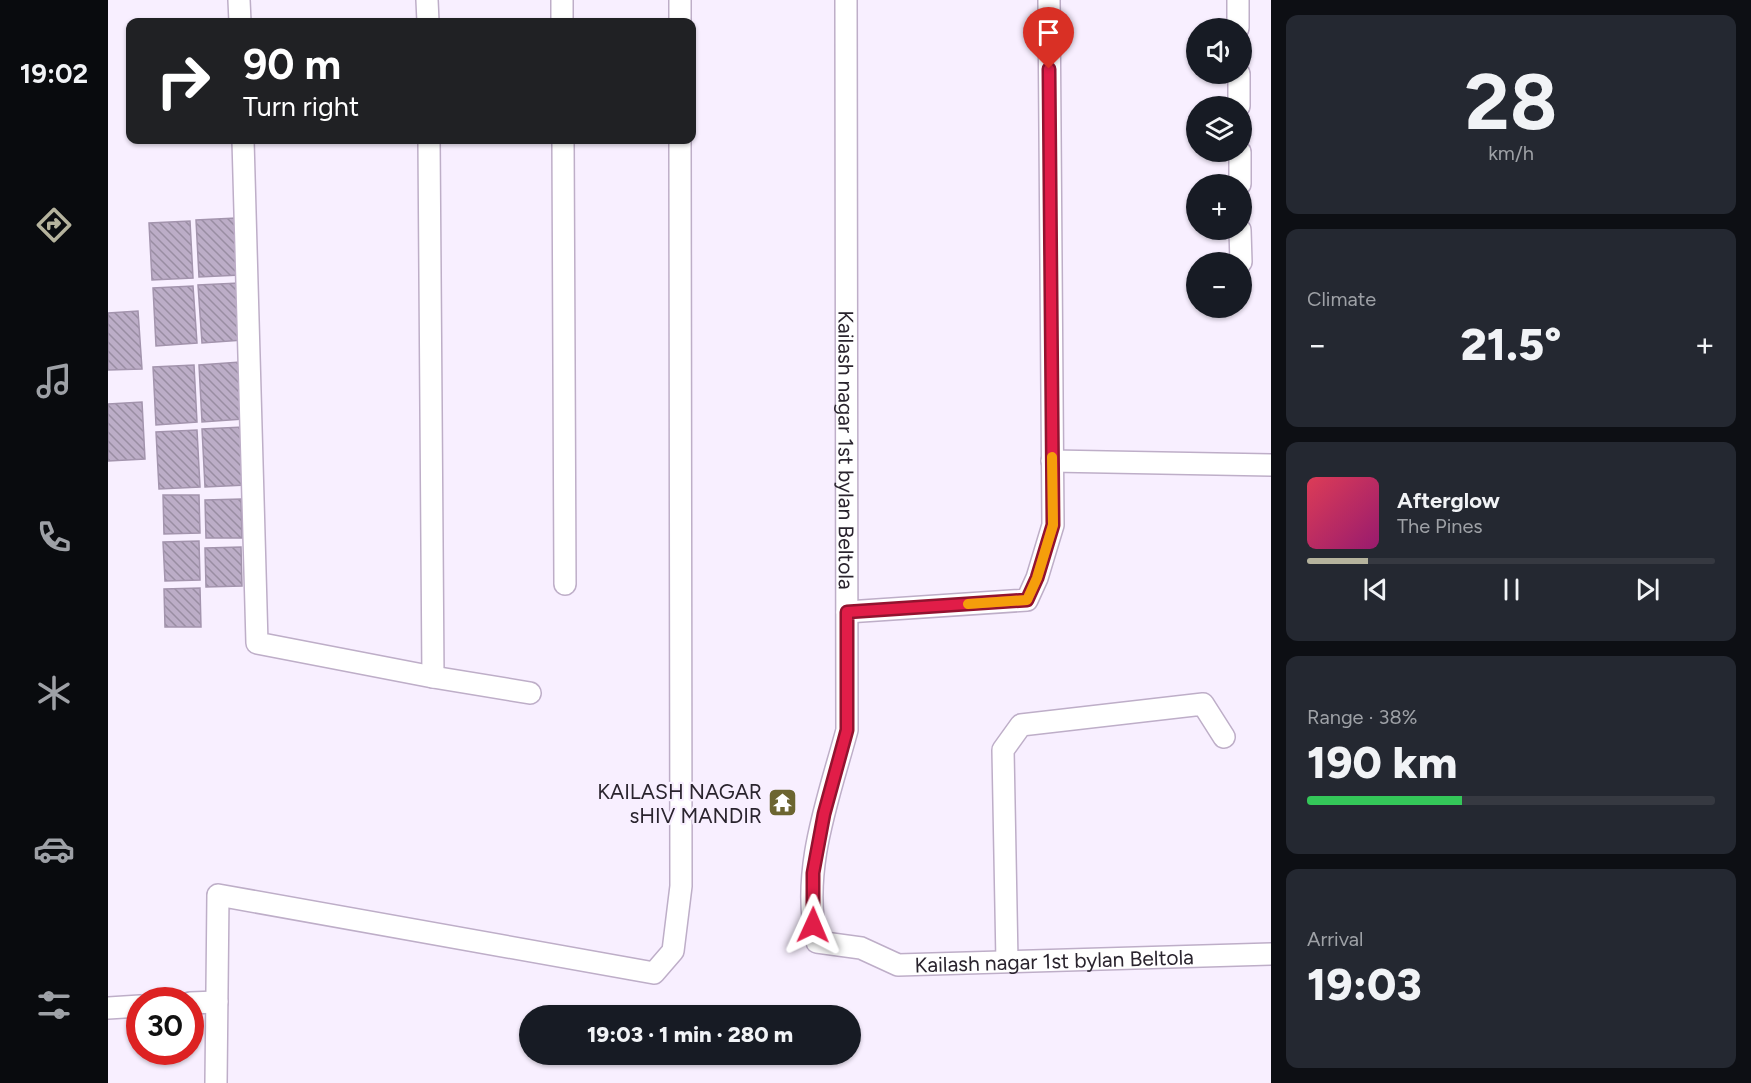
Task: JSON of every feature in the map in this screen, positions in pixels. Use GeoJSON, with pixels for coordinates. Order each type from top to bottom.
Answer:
{"type":"FeatureCollection","features":[{"type":"Feature","properties":{"kind":"street"},"geometry":{"type":"LineString","coordinates":[[239,0],[240,18]]}},
{"type":"Feature","properties":{"kind":"street"},"geometry":{"type":"LineString","coordinates":[[427,0],[428,18]]}},
{"type":"Feature","properties":{"kind":"street"},"geometry":{"type":"LineString","coordinates":[[562,0],[562,18]]}},
{"type":"Feature","properties":{"kind":"street"},"geometry":{"type":"LineString","coordinates":[[680,0],[680,18]]}},
{"type":"Feature","properties":{"kind":"street","name":"Kailash nagar 1st bylan Beltola"},"geometry":{"type":"LineString","coordinates":[[846,0],[847,730],[824,814],[813,873],[813,925],[817,942],[861,948],[898,965],[1271,954]]}},
{"type":"Feature","properties":{"kind":"street"},"geometry":{"type":"LineString","coordinates":[[847,612],[1027,600],[1037,578],[1053,525],[1049,0]]}},
{"type":"Feature","properties":{"kind":"street"},"geometry":{"type":"LineString","coordinates":[[1238,0],[1238,18]]}},
{"type":"Feature","properties":{"kind":"street"},"geometry":{"type":"LineString","coordinates":[[243,144],[257,643],[530,693]]}},
{"type":"Feature","properties":{"kind":"street"},"geometry":{"type":"LineString","coordinates":[[429,144],[433,677]]}},
{"type":"Feature","properties":{"kind":"street"},"geometry":{"type":"LineString","coordinates":[[563,144],[565,584]]}},
{"type":"Feature","properties":{"kind":"street"},"geometry":{"type":"LineString","coordinates":[[216,1083],[218,895],[654,973],[673,951],[681,885],[680,144]]}},
{"type":"Feature","properties":{"kind":"street"},"geometry":{"type":"LineString","coordinates":[[1052,460],[1271,465]]}},
{"type":"Feature","properties":{"kind":"street"},"geometry":{"type":"LineString","coordinates":[[1007,962],[1003,750],[1021,725],[1203,704],[1224,737]]}},
{"type":"Feature","properties":{"kind":"street"},"geometry":{"type":"LineString","coordinates":[[204,1002],[217,1002]]}},
{"type":"Feature","properties":{"kind":"street"},"geometry":{"type":"LineString","coordinates":[[108,1008],[126,1007]]}},
{"type":"Feature","properties":{"kind":"building"},"geometry":{"type":"Polygon","coordinates":[[[236,218],[240,275],[199,277],[196,220],[236,218]]]}},
{"type":"Feature","properties":{"kind":"building"},"geometry":{"type":"Polygon","coordinates":[[[190,221],[193,278],[152,280],[149,223],[190,221]]]}},
{"type":"Feature","properties":{"kind":"building"},"geometry":{"type":"Polygon","coordinates":[[[239,283],[243,340],[202,343],[198,285],[239,283]]]}},
{"type":"Feature","properties":{"kind":"building"},"geometry":{"type":"Polygon","coordinates":[[[193,286],[197,343],[156,346],[153,288],[193,286]]]}},
{"type":"Feature","properties":{"kind":"building"},"geometry":{"type":"Polygon","coordinates":[[[138,311],[142,369],[108,370],[108,313],[138,311]]]}},
{"type":"Feature","properties":{"kind":"building"},"geometry":{"type":"Polygon","coordinates":[[[240,362],[243,419],[202,422],[199,365],[240,362]]]}},
{"type":"Feature","properties":{"kind":"building"},"geometry":{"type":"Polygon","coordinates":[[[194,365],[197,422],[156,425],[153,367],[194,365]]]}},
{"type":"Feature","properties":{"kind":"building"},"geometry":{"type":"Polygon","coordinates":[[[142,402],[145,459],[108,461],[108,404],[142,402]]]}},
{"type":"Feature","properties":{"kind":"building"},"geometry":{"type":"Polygon","coordinates":[[[243,427],[246,485],[205,487],[202,429],[243,427]]]}},
{"type":"Feature","properties":{"kind":"building"},"geometry":{"type":"Polygon","coordinates":[[[197,430],[200,487],[159,489],[156,432],[197,430]]]}},
{"type":"Feature","properties":{"kind":"building"},"geometry":{"type":"Polygon","coordinates":[[[163,495],[199,495],[200,533],[164,534],[163,495]]]}},
{"type":"Feature","properties":{"kind":"building"},"geometry":{"type":"Polygon","coordinates":[[[241,499],[242,538],[206,538],[205,500],[241,499]]]}},
{"type":"Feature","properties":{"kind":"building"},"geometry":{"type":"Polygon","coordinates":[[[199,541],[200,580],[165,581],[163,542],[199,541]]]}},
{"type":"Feature","properties":{"kind":"building"},"geometry":{"type":"Polygon","coordinates":[[[241,547],[242,586],[206,587],[205,548],[241,547]]]}},
{"type":"Feature","properties":{"kind":"building"},"geometry":{"type":"Polygon","coordinates":[[[200,588],[201,627],[165,627],[164,589],[200,588]]]}},
{"type":"Feature","properties":{"kind":"slow traffic"},"geometry":{"type":"LineString","coordinates":[[968,604],[1027,600],[1037,578],[1053,525],[1052,457]]}},
{"type":"Feature","properties":{"kind":"place","name":"KAILASH NAGAR sHIV MANDIR"},"geometry":{"type":"Point","coordinates":[783,803]}},
{"type":"Feature","properties":{"kind":"route"},"geometry":{"type":"LineString","coordinates":[[813,925],[813,873],[824,814],[847,730],[847,612],[1027,600],[1037,578],[1053,525],[1049,69]]}}]}
